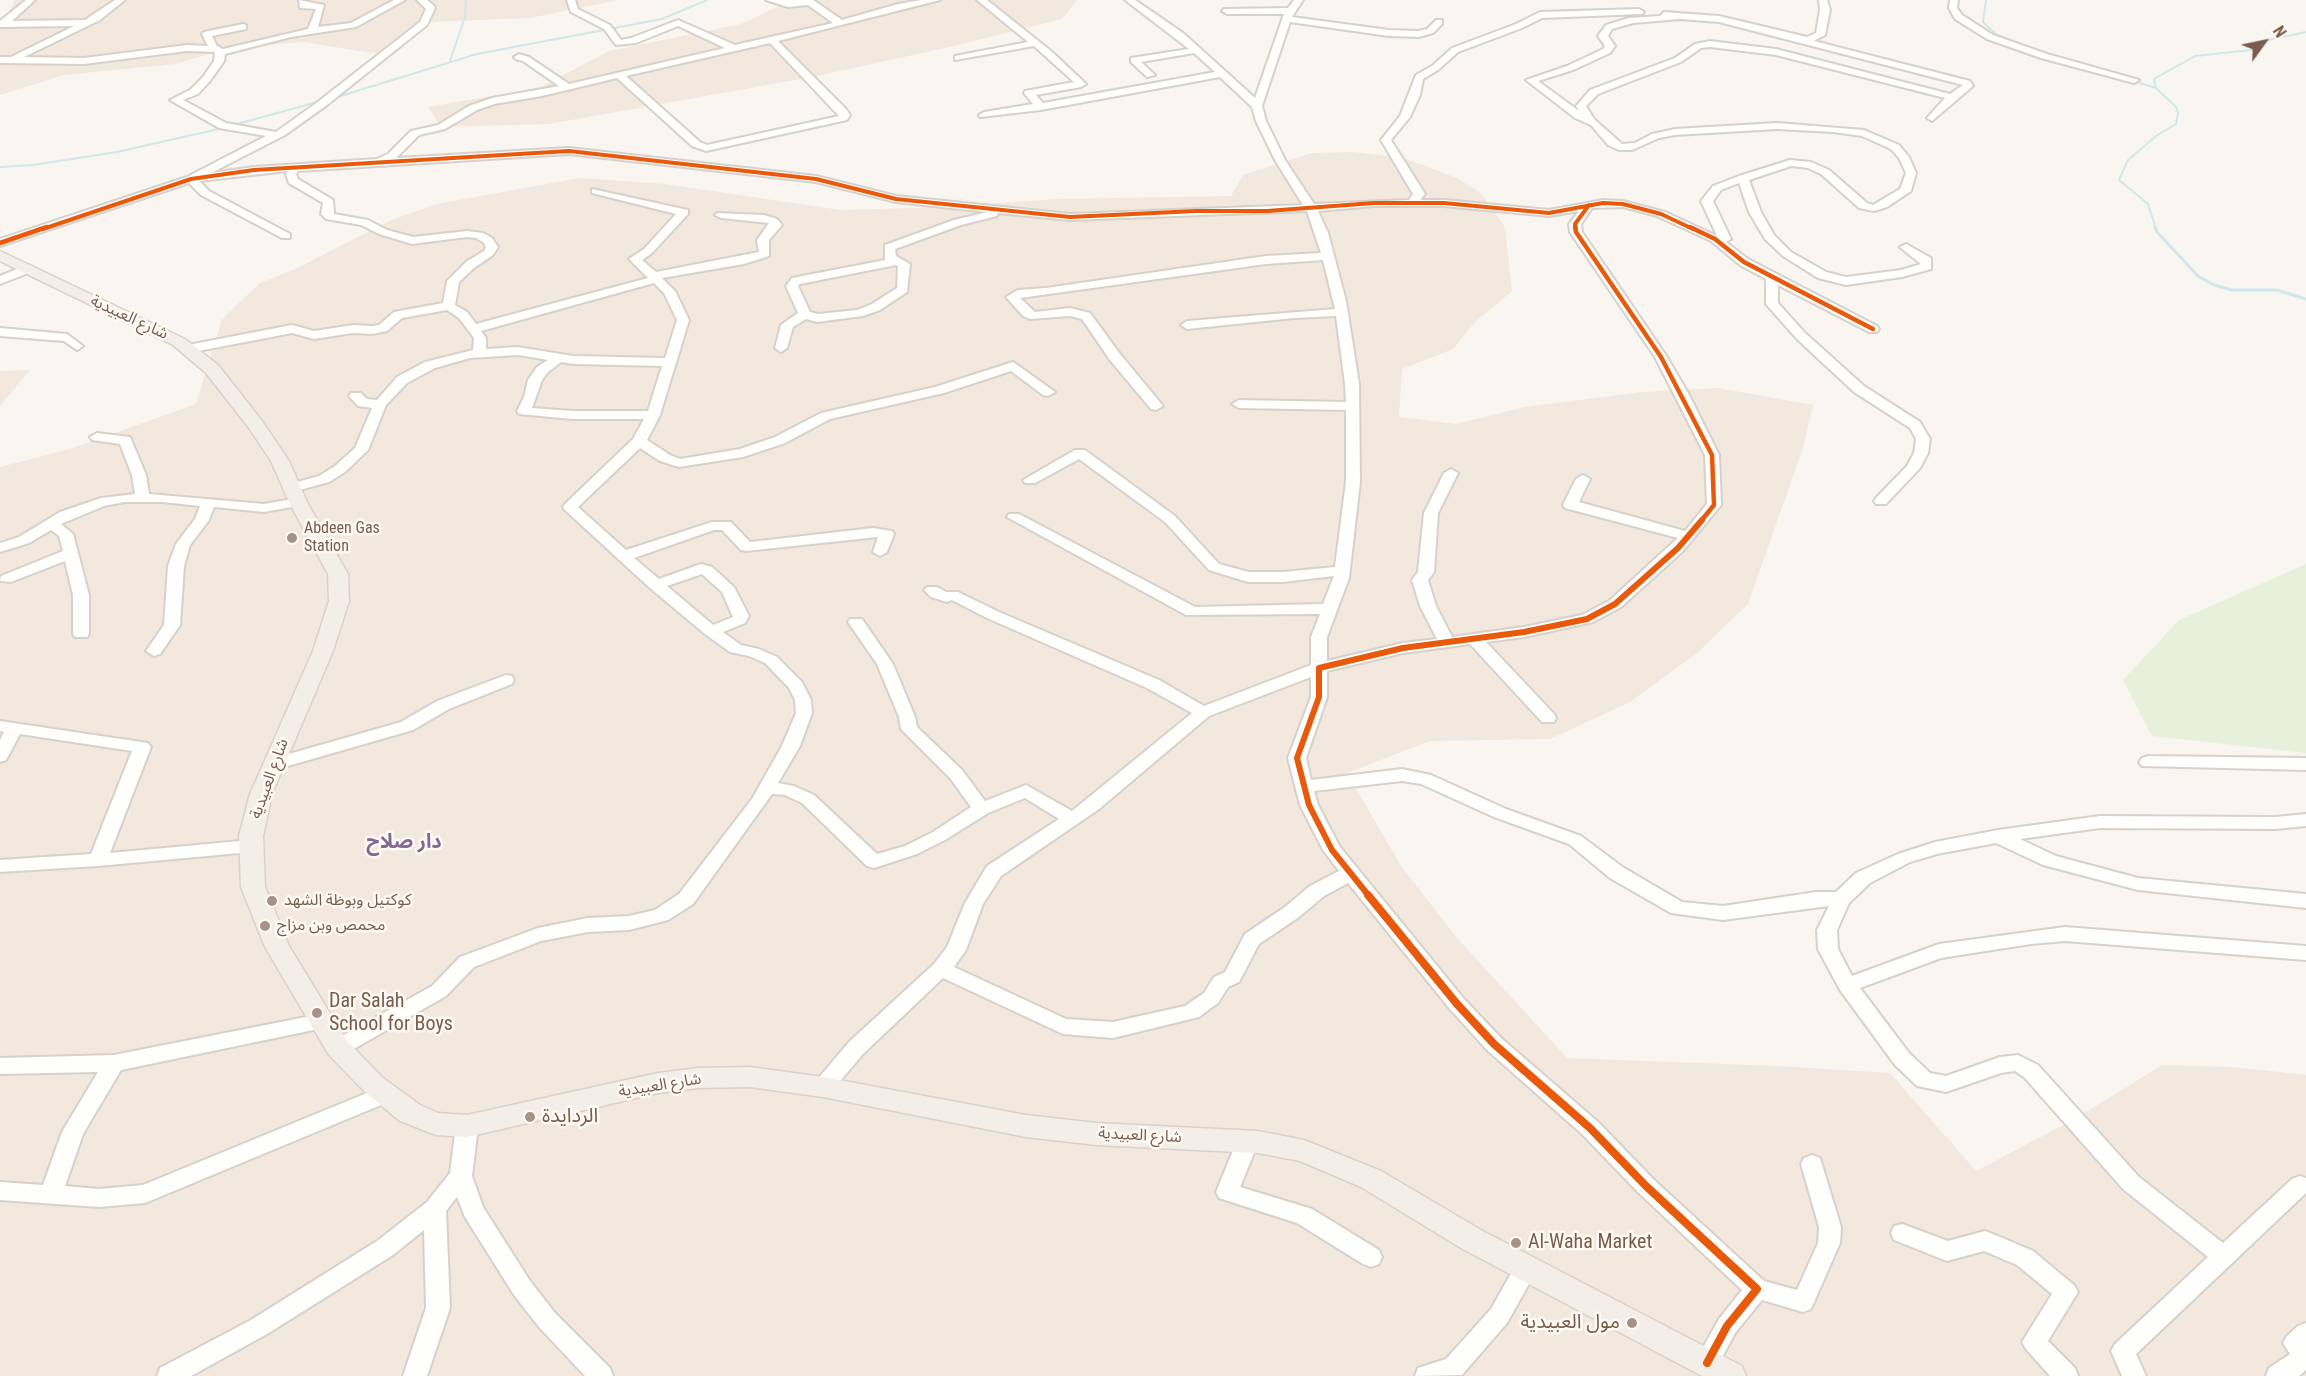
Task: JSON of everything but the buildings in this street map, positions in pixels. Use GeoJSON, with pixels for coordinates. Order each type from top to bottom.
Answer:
{"type":"FeatureCollection","features":[{"type":"Feature","properties":{"kind":"main road","name":"شارع العبيدية"},"geometry":{"type":"LineString","coordinates":[[0,255],[151,327],[188,349],[212,369],[256,425],[280,461],[295,495],[338,574],[339,601],[323,651],[261,794],[251,836],[253,887],[277,947],[338,1048],[386,1095],[410,1113],[436,1124],[467,1126],[658,1083],[689,1079],[750,1077],[823,1086],[1026,1126],[1096,1134],[1248,1142],[1304,1151],[1371,1179],[1471,1239],[1731,1376]]}},
{"type":"Feature","properties":{"kind":"street"},"geometry":{"type":"LineString","coordinates":[[1,24],[31,0]]}},
{"type":"Feature","properties":{"kind":"street"},"geometry":{"type":"LineString","coordinates":[[3,62],[88,22],[121,0]]}},
{"type":"Feature","properties":{"kind":"street"},"geometry":{"type":"LineString","coordinates":[[303,0],[303,6],[321,6],[312,31]]}},
{"type":"Feature","properties":{"kind":"street"},"geometry":{"type":"LineString","coordinates":[[3,62],[84,61],[187,48],[218,50],[274,37],[358,24],[401,0]]}},
{"type":"Feature","properties":{"kind":"street"},"geometry":{"type":"LineString","coordinates":[[0,243],[191,179],[277,135],[323,103],[424,23],[430,15],[431,8],[421,0]]}},
{"type":"Feature","properties":{"kind":"street"},"geometry":{"type":"LineString","coordinates":[[571,0],[574,10],[607,27],[619,43],[633,41],[678,23],[694,28],[735,49]]}},
{"type":"Feature","properties":{"kind":"street"},"geometry":{"type":"LineString","coordinates":[[770,0],[788,4],[807,1],[840,23]]}},
{"type":"Feature","properties":{"kind":"street"},"geometry":{"type":"LineString","coordinates":[[372,163],[392,156],[415,133],[441,127],[482,105],[735,49],[898,7],[936,0]]}},
{"type":"Feature","properties":{"kind":"street"},"geometry":{"type":"LineString","coordinates":[[981,0],[1036,43],[1081,84],[1029,93],[1041,107]]}},
{"type":"Feature","properties":{"kind":"street"},"geometry":{"type":"LineString","coordinates":[[1129,0],[1157,21],[1180,34],[1257,106],[1261,121],[1280,159],[1311,208],[1322,233],[1328,256],[1341,312],[1352,384],[1353,482],[1342,571],[1319,637],[1319,697],[1297,758],[1309,805],[1332,850],[1457,1004],[1494,1044],[1590,1128],[1646,1186],[1757,1289],[1803,1302],[1829,1243],[1830,1227],[1812,1164]]}},
{"type":"Feature","properties":{"kind":"street"},"geometry":{"type":"LineString","coordinates":[[1257,106],[1289,15],[1299,0]]}},
{"type":"Feature","properties":{"kind":"street"},"geometry":{"type":"LineString","coordinates":[[1792,38],[1808,40],[1820,35],[1824,27],[1823,0]]}},
{"type":"Feature","properties":{"kind":"street"},"geometry":{"type":"LineString","coordinates":[[1954,0],[1953,8],[1958,17],[1990,37],[2044,56],[2134,80]]}},
{"type":"Feature","properties":{"kind":"street"},"geometry":{"type":"LineString","coordinates":[[1227,11],[1289,15],[1389,33],[1419,34],[1430,31],[1439,21]]}},
{"type":"Feature","properties":{"kind":"street"},"geometry":{"type":"LineString","coordinates":[[1413,202],[1419,194],[1386,140],[1405,117],[1415,95],[1416,82],[1419,77],[1435,68],[1455,50],[1519,26],[1540,15],[1642,12],[1676,18]]}},
{"type":"Feature","properties":{"kind":"street"},"geometry":{"type":"LineString","coordinates":[[1715,239],[1725,239],[1707,201],[1717,188],[1743,178],[1790,163],[1811,165],[1825,172],[1863,206],[1874,208],[1884,205],[1905,191],[1911,173],[1904,157],[1895,147],[1864,133],[1777,126],[1742,127],[1656,136],[1639,146],[1628,148],[1612,143],[1604,132],[1590,121],[1579,116],[1531,80],[1570,68],[1607,51],[1610,46],[1603,36],[1609,27],[1632,21],[1676,18],[1719,19],[1967,83],[1968,86],[1952,97],[1932,118]]}},
{"type":"Feature","properties":{"kind":"street"},"geometry":{"type":"LineString","coordinates":[[1,24],[88,22]]}},
{"type":"Feature","properties":{"kind":"street"},"geometry":{"type":"LineString","coordinates":[[243,27],[207,34],[218,50],[219,62],[194,92],[176,100],[223,126],[277,135]]}},
{"type":"Feature","properties":{"kind":"street"},"geometry":{"type":"LineString","coordinates":[[619,75],[696,144],[706,148],[843,118],[845,115],[842,111],[772,40]]}},
{"type":"Feature","properties":{"kind":"street"},"geometry":{"type":"LineString","coordinates":[[958,58],[1036,43]]}},
{"type":"Feature","properties":{"kind":"street"},"geometry":{"type":"LineString","coordinates":[[1590,121],[1581,106],[1594,92],[1678,60],[1698,46],[1710,44],[1776,52],[1952,97]]}},
{"type":"Feature","properties":{"kind":"street"},"geometry":{"type":"LineString","coordinates":[[1150,75],[1134,60],[1198,50]]}},
{"type":"Feature","properties":{"kind":"street"},"geometry":{"type":"LineString","coordinates":[[519,57],[526,59],[567,87]]}},
{"type":"Feature","properties":{"kind":"street"},"geometry":{"type":"LineString","coordinates":[[984,115],[1222,74]]}},
{"type":"Feature","properties":{"kind":"street"},"geometry":{"type":"LineString","coordinates":[[191,179],[254,170],[568,151],[816,179],[896,199],[1090,218],[1413,202],[1549,213],[1589,205],[1623,204],[1677,220],[1715,239],[1744,262],[1874,329]]}},
{"type":"Feature","properties":{"kind":"street"},"geometry":{"type":"LineString","coordinates":[[294,168],[291,174],[292,181],[317,193],[329,202],[327,214],[330,217],[358,221],[412,241],[466,234],[479,235],[488,240],[492,247],[489,253],[453,281],[449,306]]}},
{"type":"Feature","properties":{"kind":"street"},"geometry":{"type":"LineString","coordinates":[[1743,178],[1755,212],[1769,237],[1786,254],[1822,275],[1846,281],[1902,273],[1927,266],[1927,261],[1906,247]]}},
{"type":"Feature","properties":{"kind":"street"},"geometry":{"type":"LineString","coordinates":[[191,179],[205,193],[286,236]]}},
{"type":"Feature","properties":{"kind":"street"},"geometry":{"type":"LineString","coordinates":[[338,1048],[439,991],[467,962],[504,946],[538,935],[588,925],[629,923],[661,915],[686,899],[704,879],[768,788],[791,746],[804,713],[796,686],[771,660],[736,648],[711,631],[655,585],[570,507],[639,441],[653,415],[683,320],[669,291],[644,270],[635,259],[648,251],[684,212],[596,191]]}},
{"type":"Feature","properties":{"kind":"street"},"geometry":{"type":"LineString","coordinates":[[823,1086],[856,1048],[941,969],[956,950],[974,903],[994,871],[1093,805],[1203,712],[1319,668],[1403,648],[1524,632],[1587,619],[1614,604],[1687,536],[1714,505],[1712,454],[1661,357],[1576,232],[1575,224],[1589,205]]}},
{"type":"Feature","properties":{"kind":"street"},"geometry":{"type":"LineString","coordinates":[[897,261],[796,281],[792,286],[805,314],[817,318],[859,313],[876,307],[903,289],[904,264],[897,261],[890,258],[889,247],[958,222],[1011,210]]}},
{"type":"Feature","properties":{"kind":"street"},"geometry":{"type":"LineString","coordinates":[[474,328],[655,277],[765,254],[763,240],[776,225],[773,221],[764,218],[721,215]]}},
{"type":"Feature","properties":{"kind":"street"},"geometry":{"type":"LineString","coordinates":[[1156,406],[1115,357],[1086,316],[1070,312],[1034,316],[1027,313],[1012,297],[1018,294],[1046,292],[1266,260],[1328,256]]}},
{"type":"Feature","properties":{"kind":"street"},"geometry":{"type":"LineString","coordinates":[[0,280],[27,268]]}},
{"type":"Feature","properties":{"kind":"street"},"geometry":{"type":"LineString","coordinates":[[1772,277],[1772,304],[1794,328],[1829,364],[1859,389],[1915,425],[1923,439],[1921,453],[1912,468],[1881,501]]}},
{"type":"Feature","properties":{"kind":"street"},"geometry":{"type":"LineString","coordinates":[[188,349],[292,329],[314,335],[353,328],[383,328],[398,315],[449,306],[463,315],[474,328],[480,338],[479,353]]}},
{"type":"Feature","properties":{"kind":"street"},"geometry":{"type":"LineString","coordinates":[[1187,325],[1294,314],[1341,312]]}},
{"type":"Feature","properties":{"kind":"street"},"geometry":{"type":"LineString","coordinates":[[781,348],[787,325],[805,314]]}},
{"type":"Feature","properties":{"kind":"street"},"geometry":{"type":"LineString","coordinates":[[0,332],[67,338],[77,346]]}},
{"type":"Feature","properties":{"kind":"street"},"geometry":{"type":"LineString","coordinates":[[0,548],[24,540],[65,515],[101,502],[143,498],[264,508],[295,495],[340,469],[361,450],[380,404],[402,380],[430,364],[479,353],[518,351],[558,358],[670,362]]}},
{"type":"Feature","properties":{"kind":"street"},"geometry":{"type":"LineString","coordinates":[[558,358],[542,370],[535,380],[531,397],[524,411],[572,415],[653,415]]}},
{"type":"Feature","properties":{"kind":"street"},"geometry":{"type":"LineString","coordinates":[[639,441],[665,458],[679,463],[743,453],[780,440],[826,416],[939,390],[1013,366],[1048,392]]}},
{"type":"Feature","properties":{"kind":"street"},"geometry":{"type":"LineString","coordinates":[[356,396],[363,404],[380,404]]}},
{"type":"Feature","properties":{"kind":"street"},"geometry":{"type":"LineString","coordinates":[[1239,404],[1352,406]]}},
{"type":"Feature","properties":{"kind":"street"},"geometry":{"type":"LineString","coordinates":[[97,437],[125,440],[139,475],[143,498]]}},
{"type":"Feature","properties":{"kind":"street"},"geometry":{"type":"LineString","coordinates":[[1030,480],[1080,453],[1170,519],[1214,567],[1248,577],[1283,577],[1342,571]]}},
{"type":"Feature","properties":{"kind":"street"},"geometry":{"type":"LineString","coordinates":[[1447,642],[1428,606],[1420,580],[1426,572],[1431,513],[1451,473]]}},
{"type":"Feature","properties":{"kind":"street"},"geometry":{"type":"LineString","coordinates":[[1583,479],[1569,505],[1588,508],[1687,536]]}},
{"type":"Feature","properties":{"kind":"street"},"geometry":{"type":"LineString","coordinates":[[154,651],[172,625],[176,566],[183,544],[202,520],[208,504]]}},
{"type":"Feature","properties":{"kind":"street"},"geometry":{"type":"LineString","coordinates":[[1014,517],[1192,612],[1330,609]]}},
{"type":"Feature","properties":{"kind":"street"},"geometry":{"type":"LineString","coordinates":[[51,523],[66,534],[81,595],[81,634]]}},
{"type":"Feature","properties":{"kind":"street"},"geometry":{"type":"LineString","coordinates":[[625,558],[633,552],[712,526],[726,525],[746,547],[873,532],[887,534],[880,552]]}},
{"type":"Feature","properties":{"kind":"street"},"geometry":{"type":"LineString","coordinates":[[6,579],[71,553]]}},
{"type":"Feature","properties":{"kind":"street"},"geometry":{"type":"LineString","coordinates":[[655,585],[700,569],[707,570],[720,580],[729,590],[741,616],[739,620],[711,631]]}},
{"type":"Feature","properties":{"kind":"street"},"geometry":{"type":"LineString","coordinates":[[932,590],[936,594],[947,597],[953,595],[993,615],[1153,684],[1203,712]]}},
{"type":"Feature","properties":{"kind":"street"},"geometry":{"type":"LineString","coordinates":[[856,622],[885,664],[907,717],[909,729],[924,746],[956,774],[982,809]]}},
{"type":"Feature","properties":{"kind":"street"},"geometry":{"type":"LineString","coordinates":[[1474,639],[1548,718]]}},
{"type":"Feature","properties":{"kind":"street"},"geometry":{"type":"LineString","coordinates":[[274,764],[407,726],[443,705],[506,680]]}},
{"type":"Feature","properties":{"kind":"street"},"geometry":{"type":"LineString","coordinates":[[0,756],[7,728],[142,747],[98,860]]}},
{"type":"Feature","properties":{"kind":"street"},"geometry":{"type":"LineString","coordinates":[[2148,762],[2306,764]]}},
{"type":"Feature","properties":{"kind":"street"},"geometry":{"type":"LineString","coordinates":[[1304,787],[1402,775],[1425,778],[1500,813],[1575,840],[1617,873],[1678,908],[1723,913],[1816,900],[1840,899]]}},
{"type":"Feature","properties":{"kind":"street"},"geometry":{"type":"LineString","coordinates":[[768,788],[788,790],[808,799],[874,862],[930,841],[966,821],[982,809],[1026,791],[1072,819]]}},
{"type":"Feature","properties":{"kind":"street"},"geometry":{"type":"LineString","coordinates":[[2225,1257],[2131,1183],[2031,1071],[2018,1063],[2000,1065],[1946,1084],[1924,1080],[1902,1059],[1847,985],[1828,949],[1827,930],[1840,899],[1863,878],[1904,858],[1935,848],[1998,836],[2100,822],[2275,823],[2306,820]]}},
{"type":"Feature","properties":{"kind":"street"},"geometry":{"type":"LineString","coordinates":[[1998,836],[2050,861],[2138,884],[2306,901]]}},
{"type":"Feature","properties":{"kind":"street"},"geometry":{"type":"LineString","coordinates":[[0,866],[98,860],[251,846]]}},
{"type":"Feature","properties":{"kind":"street"},"geometry":{"type":"LineString","coordinates":[[941,969],[1063,1026],[1113,1030],[1175,1017],[1192,1012],[1211,998],[1221,982],[1232,977],[1252,939],[1292,912],[1317,891],[1351,873]]}},
{"type":"Feature","properties":{"kind":"street"},"geometry":{"type":"LineString","coordinates":[[1847,985],[1939,951],[2065,934],[2306,954]]}},
{"type":"Feature","properties":{"kind":"street"},"geometry":{"type":"LineString","coordinates":[[0,1066],[114,1063],[321,1022]]}},
{"type":"Feature","properties":{"kind":"street"},"geometry":{"type":"LineString","coordinates":[[51,1194],[73,1132],[114,1063]]}},
{"type":"Feature","properties":{"kind":"street"},"geometry":{"type":"LineString","coordinates":[[0,1191],[99,1197],[145,1194],[386,1095]]}},
{"type":"Feature","properties":{"kind":"street"},"geometry":{"type":"LineString","coordinates":[[467,1126],[460,1176],[473,1210],[522,1287],[548,1320],[601,1376]]}},
{"type":"Feature","properties":{"kind":"street"},"geometry":{"type":"LineString","coordinates":[[1248,1142],[1227,1192],[1304,1216],[1371,1257]]}},
{"type":"Feature","properties":{"kind":"street"},"geometry":{"type":"LineString","coordinates":[[169,1376],[259,1327],[376,1254],[435,1209],[460,1176]]}},
{"type":"Feature","properties":{"kind":"street"},"geometry":{"type":"LineString","coordinates":[[2134,1376],[2123,1351],[2300,1185]]}},
{"type":"Feature","properties":{"kind":"street"},"geometry":{"type":"LineString","coordinates":[[415,1376],[438,1308],[435,1209]]}},
{"type":"Feature","properties":{"kind":"street"},"geometry":{"type":"LineString","coordinates":[[1902,1233],[1947,1251],[1985,1242],[2025,1258],[2066,1292],[2034,1342],[2066,1376]]}},
{"type":"Feature","properties":{"kind":"street"},"geometry":{"type":"LineString","coordinates":[[1427,1376],[1454,1367],[1499,1316],[1526,1268]]}},
{"type":"Feature","properties":{"kind":"street"},"geometry":{"type":"LineString","coordinates":[[1707,1363],[1727,1326],[1757,1289]]}},
{"type":"Feature","properties":{"kind":"street"},"geometry":{"type":"LineString","coordinates":[[2278,1376],[2306,1355],[2295,1343],[2306,1333]]}},
{"type":"Feature","properties":{"kind":"shaded area"},"geometry":{"type":"Polygon","coordinates":[[[15,0],[619,0],[530,18],[429,22],[385,55],[303,42],[229,48],[175,64],[64,75],[0,95],[0,28],[15,0]]]}},
{"type":"Feature","properties":{"kind":"shaded area"},"geometry":{"type":"Polygon","coordinates":[[[792,0],[1077,0],[1062,19],[954,46],[812,77],[549,124],[441,127],[428,107],[539,88],[609,51],[741,24],[792,0]]]}},
{"type":"Feature","properties":{"kind":"shaded area"},"geometry":{"type":"Polygon","coordinates":[[[1353,152],[1403,158],[1457,178],[1482,194],[1505,227],[1512,291],[1476,321],[1453,349],[1402,369],[1399,417],[1456,424],[1525,407],[1642,392],[1718,388],[1813,405],[1803,448],[1748,604],[1697,653],[1630,702],[1550,739],[1430,741],[1347,773],[1401,866],[1457,938],[1567,1058],[1890,1073],[1976,1171],[2075,1119],[2162,1065],[2232,1067],[2306,1075],[2306,1376],[0,1376],[0,467],[70,449],[196,404],[222,319],[260,283],[293,270],[394,219],[437,204],[580,178],[665,184],[840,210],[951,207],[1056,199],[1231,196],[1243,175],[1312,153],[1353,152]]]}},
{"type":"Feature","properties":{"kind":"shaded area"},"geometry":{"type":"Polygon","coordinates":[[[30,370],[0,406],[0,371],[30,370]]]}},
{"type":"Feature","properties":{"kind":"green space"},"geometry":{"type":"Polygon","coordinates":[[[2306,564],[2306,753],[2152,736],[2123,680],[2179,620],[2306,564]]]}},
{"type":"Feature","properties":{"kind":"waterway"},"geometry":{"type":"LineString","coordinates":[[450,61],[465,17],[466,0]]}},
{"type":"Feature","properties":{"kind":"waterway"},"geometry":{"type":"LineString","coordinates":[[334,98],[477,54],[662,19],[707,0]]}},
{"type":"Feature","properties":{"kind":"waterway"},"geometry":{"type":"LineString","coordinates":[[1986,0],[1983,22],[1997,35],[2028,47]]}},
{"type":"Feature","properties":{"kind":"waterway"},"geometry":{"type":"LineString","coordinates":[[2156,88],[2154,79],[2195,56],[2251,50],[2259,42],[2306,32]]}},
{"type":"Feature","properties":{"kind":"waterway"},"geometry":{"type":"LineString","coordinates":[[2132,81],[2156,88]]}},
{"type":"Feature","properties":{"kind":"waterway"},"geometry":{"type":"LineString","coordinates":[[2156,88],[2176,107],[2178,113],[2176,124],[2156,136],[2128,160],[2119,180],[2148,204],[2156,229]]}},
{"type":"Feature","properties":{"kind":"waterway"},"geometry":{"type":"LineString","coordinates":[[230,126],[321,101]]}},
{"type":"Feature","properties":{"kind":"waterway"},"geometry":{"type":"LineString","coordinates":[[0,167],[33,165],[117,152],[223,128]]}},
{"type":"Feature","properties":{"kind":"waterway"},"geometry":{"type":"LineString","coordinates":[[2155,227],[2198,276],[2214,285],[2232,290],[2277,290],[2306,299]]}},
{"type":"Feature","properties":{"kind":"cycle path"},"geometry":{"type":"LineString","coordinates":[[0,243],[191,179],[254,170],[569,151],[816,179],[896,199],[1070,217],[1196,211],[1267,211],[1374,203],[1444,203],[1549,213],[1603,203],[1623,204],[1661,214],[1715,239],[1744,262],[1873,329]]}},
{"type":"Feature","properties":{"kind":"cycle path"},"geometry":{"type":"LineString","coordinates":[[1589,205],[1575,224],[1576,232],[1661,357],[1681,393],[1712,455],[1714,505],[1678,548],[1615,604],[1587,619],[1524,632],[1403,648],[1319,668],[1319,697],[1297,758],[1309,805],[1332,850],[1457,1004],[1494,1044],[1590,1128],[1646,1186],[1757,1289],[1727,1326],[1707,1363]]}},
{"type":"Feature","properties":{"kind":"place","name":"Abdeen Gas Station"},"geometry":{"type":"Point","coordinates":[292,538]}},
{"type":"Feature","properties":{"kind":"place","name":"كوكتيل وبوظة الشهد"},"geometry":{"type":"Point","coordinates":[272,901]}},
{"type":"Feature","properties":{"kind":"place","name":"محمص وبن مزاج"},"geometry":{"type":"Point","coordinates":[265,926]}},
{"type":"Feature","properties":{"kind":"place","name":"Dar Salah School for Boys"},"geometry":{"type":"Point","coordinates":[317,1013]}},
{"type":"Feature","properties":{"kind":"place","name":"الردايدة"},"geometry":{"type":"Point","coordinates":[530,1117]}},
{"type":"Feature","properties":{"kind":"place","name":"Al-Waha Market"},"geometry":{"type":"Point","coordinates":[1516,1243]}},
{"type":"Feature","properties":{"kind":"place","name":"مول العبيدية"},"geometry":{"type":"Point","coordinates":[1632,1323]}},
{"type":"Feature","properties":{"kind":"district","name":"دار صلاح"},"geometry":{"type":"Point","coordinates":[404,843]}}]}
